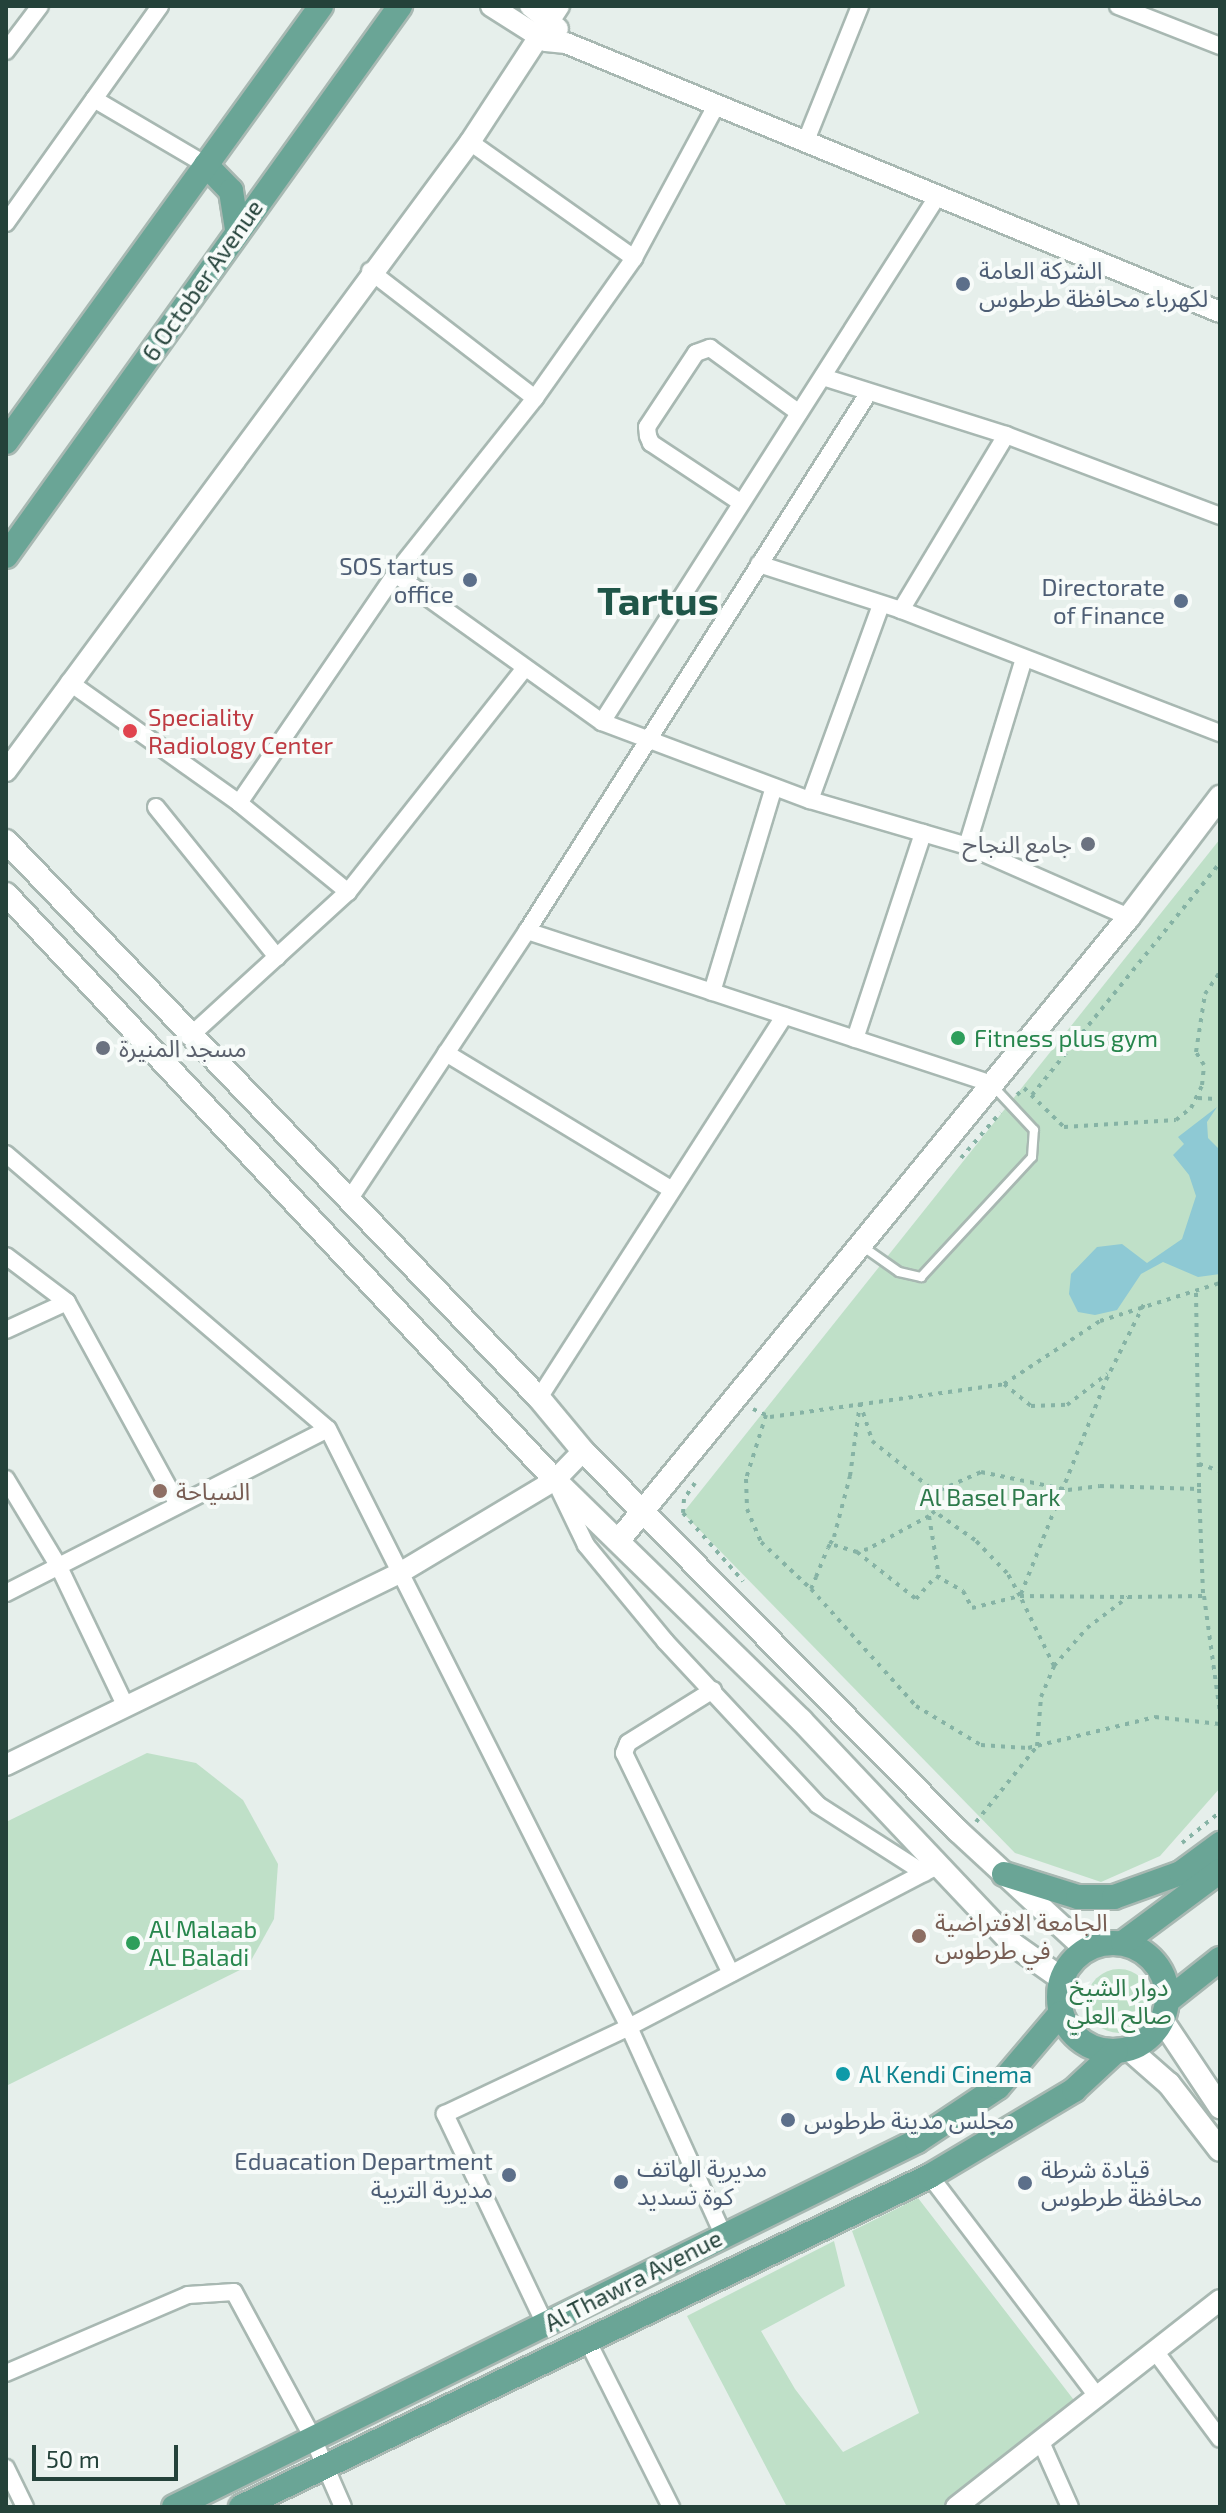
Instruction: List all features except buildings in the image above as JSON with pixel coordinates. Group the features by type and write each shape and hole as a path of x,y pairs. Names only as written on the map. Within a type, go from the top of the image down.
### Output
{"main road":[{"path":"6,442 321,6"},
{"name":"6 October Avenue","path":"6,556 400,6"},
{"path":"206,165 231,191 237,230"},
{"path":"619,1540 1129,917 1220,797"},
{"path":"6,841 189,1037 539,1398 583,1451 1004,1874 1086,1949"},
{"path":"6,894 555,1480 801,1720 930,1870 1014,1945 1062,1979"},
{"path":"1004,1874 1078,1897 1114,1897 1181,1873 1220,1844"},
{"path":"1220,1871 1123,1943 1086,1949 1062,1979 1061,2013 1082,2041 1122,2050 1169,2084 1220,2150"},
{"path":"1123,1943 1156,1964 1165,2010 1220,2107"},
{"path":"1122,2050 1154,2032 1165,2010 1220,1959"},
{"name":"Al Thawra Avenue","path":"174,2507 312,2436 546,2326 723,2234 917,2141 998,2087 1061,2013"},
{"name":"Al Thawra Avenue","path":"241,2507 930,2176 1074,2090 1122,2050"}],"street":[{"path":"6,51 40,6"},
{"path":"6,223 156,11 138,6"},
{"path":"491,6 549,21"},
{"path":"530,6 549,21 566,43 937,197 1096,257 1220,312"},
{"path":"805,143 860,6"},
{"path":"1118,6 1220,46"},
{"path":"6,771 370,271 470,142 549,21"},
{"path":"94,99 206,165"},
{"path":"239,803 395,574 535,398 634,258 716,106"},
{"path":"470,142 634,258"},
{"path":"602,722 937,197"},
{"path":"370,271 535,398"},
{"path":"740,502 651,443 648,436 647,427 696,353 710,348 799,413"},
{"path":"823,377 1006,435 1220,516"},
{"path":"349,1200 527,931 869,392"},
{"path":"901,610 1006,435"},
{"path":"759,564 901,610 1220,733"},
{"path":"395,574 602,722 810,800 967,846 1129,917"},
{"path":"810,800 881,605"},
{"path":"967,846 1024,658"},
{"path":"189,1037 348,892 524,669"},
{"path":"69,682 239,803 348,892"},
{"path":"712,992 774,787"},
{"path":"156,807 277,957"},
{"path":"855,1039 923,833"},
{"path":"527,931 991,1084"},
{"path":"539,1398 784,1016"},
{"path":"446,1053 672,1190"},
{"path":"6,1154 328,1429 398,1574 629,2027 723,2234"},
{"path":"6,1256 67,1302 178,1505"},
{"path":"6,1330 67,1302"},
{"path":"6,1593 328,1429"},
{"path":"6,1765 398,1574 555,1480 583,1451"},
{"path":"6,1479 59,1567 126,1707"},
{"path":"555,1480 586,1545 818,1805 930,1870"},
{"path":"713,1690 628,1743 624,1753 731,1973"},
{"path":"546,2326 445,2114 629,2027 930,1870"},
{"path":"930,2176 1098,2397"},
{"path":"6,2373 188,2295 234,2292 312,2436 343,2507"},
{"path":"956,2507 1220,2300"},
{"path":"588,2342 671,2507"},
{"path":"1155,2351 1220,2439"},
{"path":"1041,2442 1070,2507"},
{"path":"6,2468 25,2507"}],"lane":[{"path":"861,1245 910,1278 930,1271 1032,1157 1034,1130 1012,1101 991,1084"}],"path":[{"path":"1032,1095 1220,863"},
{"path":"953,1167 1024,1088 1064,1127 1176,1120 1198,1098 1204,1065 1196,1052 1205,994 1220,972"},
{"path":"1198,1098 1220,1099"},
{"path":"758,1395 748,1407 766,1415 1004,1384 1048,1359 1076,1334 1144,1304 1196,1293 1220,1283"},
{"path":"1196,1293 1203,1595 1220,1713"},
{"path":"1020,1596 1060,1489 1144,1304"},
{"path":"1004,1384 1031,1406 1067,1405 1112,1369"},
{"path":"860,1403 872,1441 931,1494 935,1511 975,1540 1007,1573 1054,1666"},
{"path":"811,1589 830,1544 850,1476 860,1403"},
{"path":"766,1415 746,1479 747,1509 761,1542 811,1589 931,1718 981,1745 1037,1746 1155,1717 1220,1724"},
{"path":"1199,1464 1220,1471"},
{"path":"931,1494 981,1472 1060,1489 1199,1489"},
{"path":"698,1478 684,1499 683,1513 746,1585"},
{"path":"857,1552 935,1511"},
{"path":"929,1516 939,1577"},
{"path":"830,1544 857,1552 916,1599 929,1579 939,1577 963,1591 972,1608 1020,1596 1203,1595"},
{"path":"977,1822 1037,1746 1041,1697 1054,1666 1087,1628 1128,1597"},
{"path":"966,1811 985,1830"},
{"path":"1173,1850 1220,1812"}],"green space":[{"name":"Al Basel Park","path":"1220,839 1220,1788 1160,1856 1101,1882 1015,1853 683,1513"},
{"name":"Al Malaab AL Baladi","path":"147,1753 196,1763 243,1800 278,1864 274,1919 248,1966 6,2086 6,1822"},
{"name":"دوار الشيخ صالح العلي","path":"1119,1969 1131,1971 1142,1978 1149,1989 1149,2013 1142,2024 1131,2031 1119,2033 1107,2031 1096,2024 1089,2013 1087,2001 1089,1989 1096,1978 1107,1971"},
{"path":"918,2198 1087,2417 971,2507 787,2507 687,2316 834,2241 845,2286 761,2331 795,2389 843,2452 919,2413 852,2231"}],"water":[{"path":"1217,1107 1207,1122 1208,1138 1220,1150 1220,1274 1198,1277 1163,1262 1141,1274 1117,1310 1095,1315 1078,1312 1069,1294 1071,1274 1097,1247 1122,1244 1147,1263 1182,1239 1196,1196 1189,1175 1173,1155 1184,1144 1178,1137"}],"place":[{"name":"الشركة العامة لكهرباء محافظة طرطوس","path":"963,284"},
{"name":"SOS tartus office","path":"470,580"},
{"name":"Directorate of Finance","path":"1181,601"},
{"name":"Speciality Radiology Center","path":"130,731"},
{"name":"جامع النجاح","path":"1088,844"},
{"name":"Fitness plus gym","path":"958,1038"},
{"name":"مسجد المنيرة","path":"103,1048"},
{"name":"السياحة","path":"160,1491"},
{"name":"الجامعة الافتراضية في طرطوس","path":"919,1936"},
{"name":"Al Malaab AL Baladi","path":"133,1943"},
{"name":"Al Kendi Cinema","path":"843,2074"},
{"name":"مجلس مدينة طرطوس","path":"788,2120"},
{"name":"Eduacation Department مديرية التربية","path":"509,2175"},
{"name":"مديرية الهاتف كوة تسديد","path":"621,2182"},
{"name":"قيادة شرطة محافظة طرطوس","path":"1025,2183"}],"district":[{"name":"Tartus","path":"658,599"}]}
